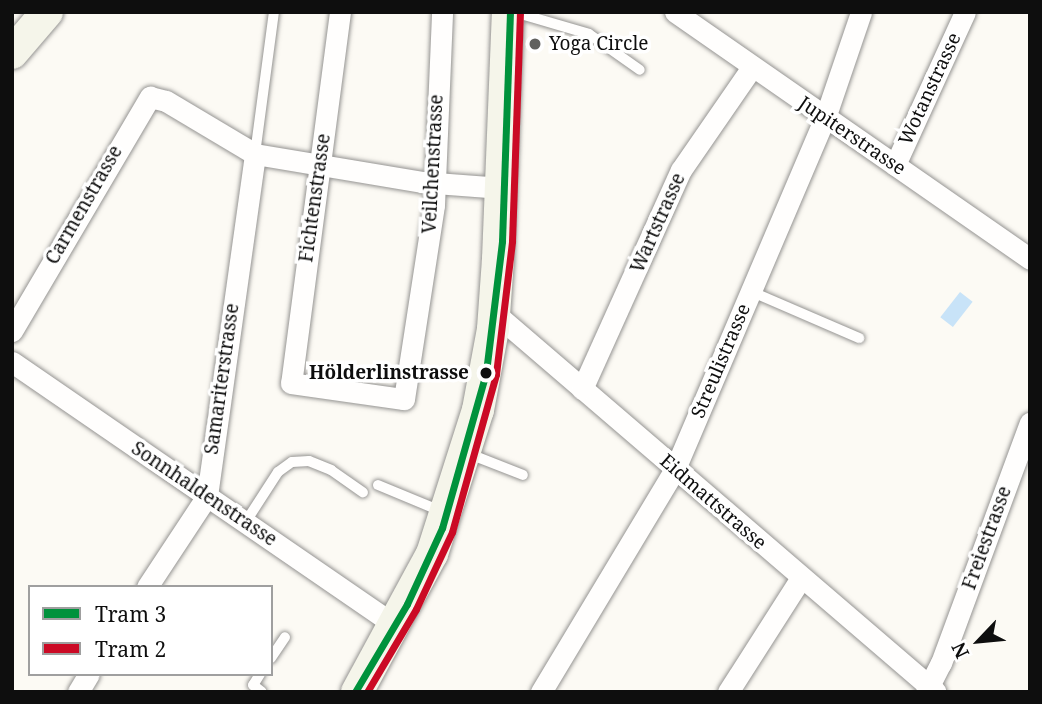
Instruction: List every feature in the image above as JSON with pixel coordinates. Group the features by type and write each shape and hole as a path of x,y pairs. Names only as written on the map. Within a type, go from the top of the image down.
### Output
{"main road":[{"path":"12,53 47,12"},
{"path":"357,692 395,625 421,567 436,543 467,453 489,356 502,188 508,12"},
{"path":"421,567 420,555 436,509 483,325 491,310"}],"street":[{"name":"Fichtenstrasse","path":"340,12 292,375 404,399"},
{"name":"Veilchenstrasse","path":"404,399 434,205 442,12"},
{"name":"Jupiterstrasse","path":"675,12 1030,259"},
{"name":"Streulistrasse","path":"541,692 675,469 825,118 861,12"},
{"name":"Wotanstrasse","path":"895,165 965,12"},
{"name":"Wartstrasse","path":"582,389 681,170 752,66"},
{"name":"Carmenstrasse","path":"12,331 138,110 150,97 166,101 255,154"},
{"path":"255,154 319,167 502,188"},
{"name":"Samariterstrasse","path":"148,585 207,496 255,154"},
{"name":"Eidmattstrasse","path":"491,310 931,690"},
{"name":"Sonnhaldenstrasse","path":"12,362 395,625"},
{"name":"Freiestrasse","path":"931,690 1030,423"},
{"path":"728,692 801,578"},
{"path":"78,692 88,676"}],"lane":[{"path":"255,154 274,12"},
{"path":"514,12 589,34 640,70"},
{"path":"750,291 859,338"},
{"path":"467,453 523,475"},
{"path":"245,523 278,472 292,462 309,461 331,470 363,492"},
{"path":"378,485 436,509"},
{"path":"273,655 285,638"},
{"path":"259,676 253,685 262,692"}],"water":[{"path":"960,292 973,302 953,327 940,317"}],"tram line":[{"name":"3","path":"355,692 407,604 442,528 486,372 502,241 510,12"},
{"name":"2","path":"367,692 416,609 452,532 496,374 512,241 520,12"}],"place":[{"name":"Yoga Circle","path":"535,44"},
{"name":"Hölderlinstrasse","path":"486,373"}]}
